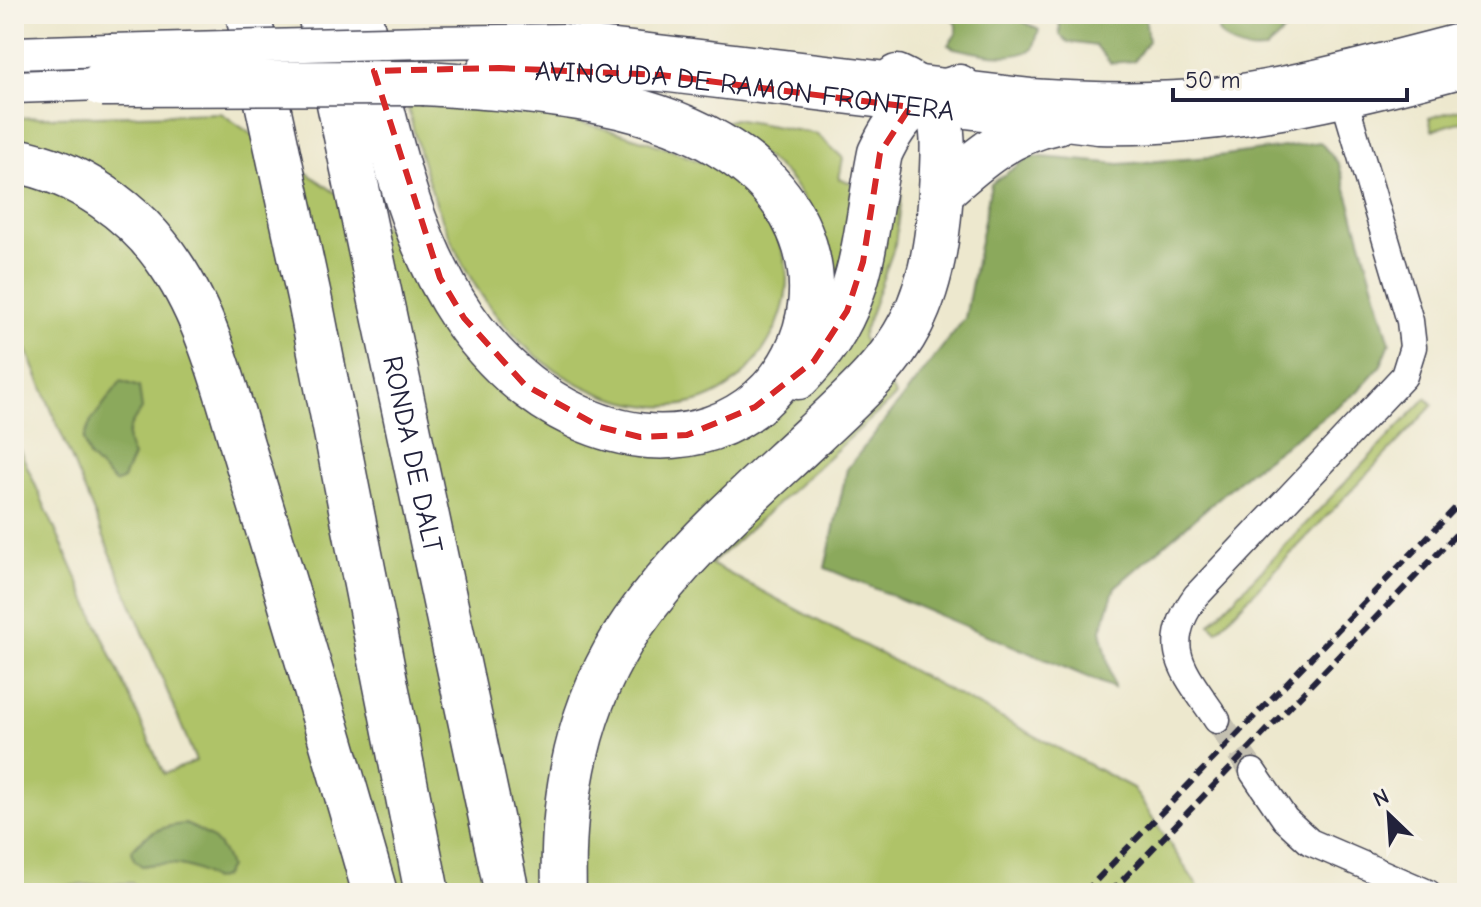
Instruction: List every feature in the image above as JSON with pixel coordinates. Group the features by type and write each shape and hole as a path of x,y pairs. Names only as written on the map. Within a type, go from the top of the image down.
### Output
{"highway":[{"path":"248,14 311,306 427,893"},
{"name":"RONDA DE DALT","path":"320,14 440,562 507,893"},
{"path":"359,14 417,223 440,278 464,318 494,356 525,385 562,409 600,427 640,437 687,435 733,420 795,379 832,337 847,311 863,262 880,153 896,121 926,95 944,128 942,191 929,274 912,321 898,346 869,381 718,522 633,624 603,673 581,727 571,771 565,818 564,893"},
{"path":"106,67 423,65 540,93 620,108 715,142 767,180 790,210 807,249 811,270 810,302 801,341 789,368 763,396 733,420"},
{"path":"942,191 993,146 1016,133 1057,122"},
{"path":"14,160 73,180 102,196 128,216 160,250 182,283 229,405 375,893"}],"street":[{"name":"AVINGUDA DE RAMON FRONTERA","path":"423,65 661,75 926,95 1103,99 1214,94 1307,77 1467,38"},
{"path":"14,53 106,67"},
{"path":"14,87 106,67"},
{"name":"AVINGUDA DE RAMON FRONTERA","path":"926,95 1057,122 1098,128 1153,129 1249,120 1345,102 1467,70"},
{"path":"1217,720 1180,665 1175,643 1179,619 1196,596 1404,376 1411,361 1410,321 1345,102"},
{"path":"1253,772 1285,819 1310,842 1428,893"}],"highlighted area":[{"path":"499,68 661,75 910,107 880,153 863,262 847,311 814,361 755,407 687,435 640,437 600,427 525,385 464,318 440,278 374,71"}],"green space":[{"path":"947,14 1010,14 1039,30 1033,49 1024,53 1004,56 984,54 948,45 956,34 956,23"},
{"path":"1059,14 1145,14 1148,41 1134,61 1110,63 1096,46 1068,42 1060,35"},
{"path":"1220,14 1301,14 1266,50 1245,50 1234,46 1218,32"},
{"path":"407,104 557,118 627,135 701,162 705,155 757,197 784,256 786,295 781,314 763,350 736,380 720,392 703,400 676,406 649,406 622,401 596,392 555,370 521,342 492,310 468,273 431,191"},
{"path":"1467,107 1467,120 1432,130 1429,118"},
{"path":"221,113 409,244 555,418 761,421 802,396 888,193 901,194 895,245 862,337 896,396 711,564 1133,788 1202,893 149,893 132,883 39,887 35,893 14,893 14,437 164,774 196,761 14,319 14,118"},
{"path":"734,119 817,134 843,158 839,179 853,183 843,263 831,299 818,234 806,203 780,169 716,125"},
{"path":"1320,142 1339,164 1390,343 1381,365 1357,392 1250,471 1115,587 1101,630 1114,688 825,568 847,469 965,318 991,184 1031,156 1120,164 1211,157"},
{"path":"121,381 139,387 142,409 128,432 133,456 123,479 115,483 89,457 83,440 91,421"},
{"path":"1426,398 1433,405 1217,631 1210,624"},
{"path":"185,824 207,835 218,845 229,867 223,877 213,880 188,867 170,864 142,866 134,860 132,850 149,834"}],"tunnel":[{"path":"1217,720 1253,772"}],"railway":[{"path":"1084,893 1467,496"},
{"path":"1110,893 1467,523"}]}
